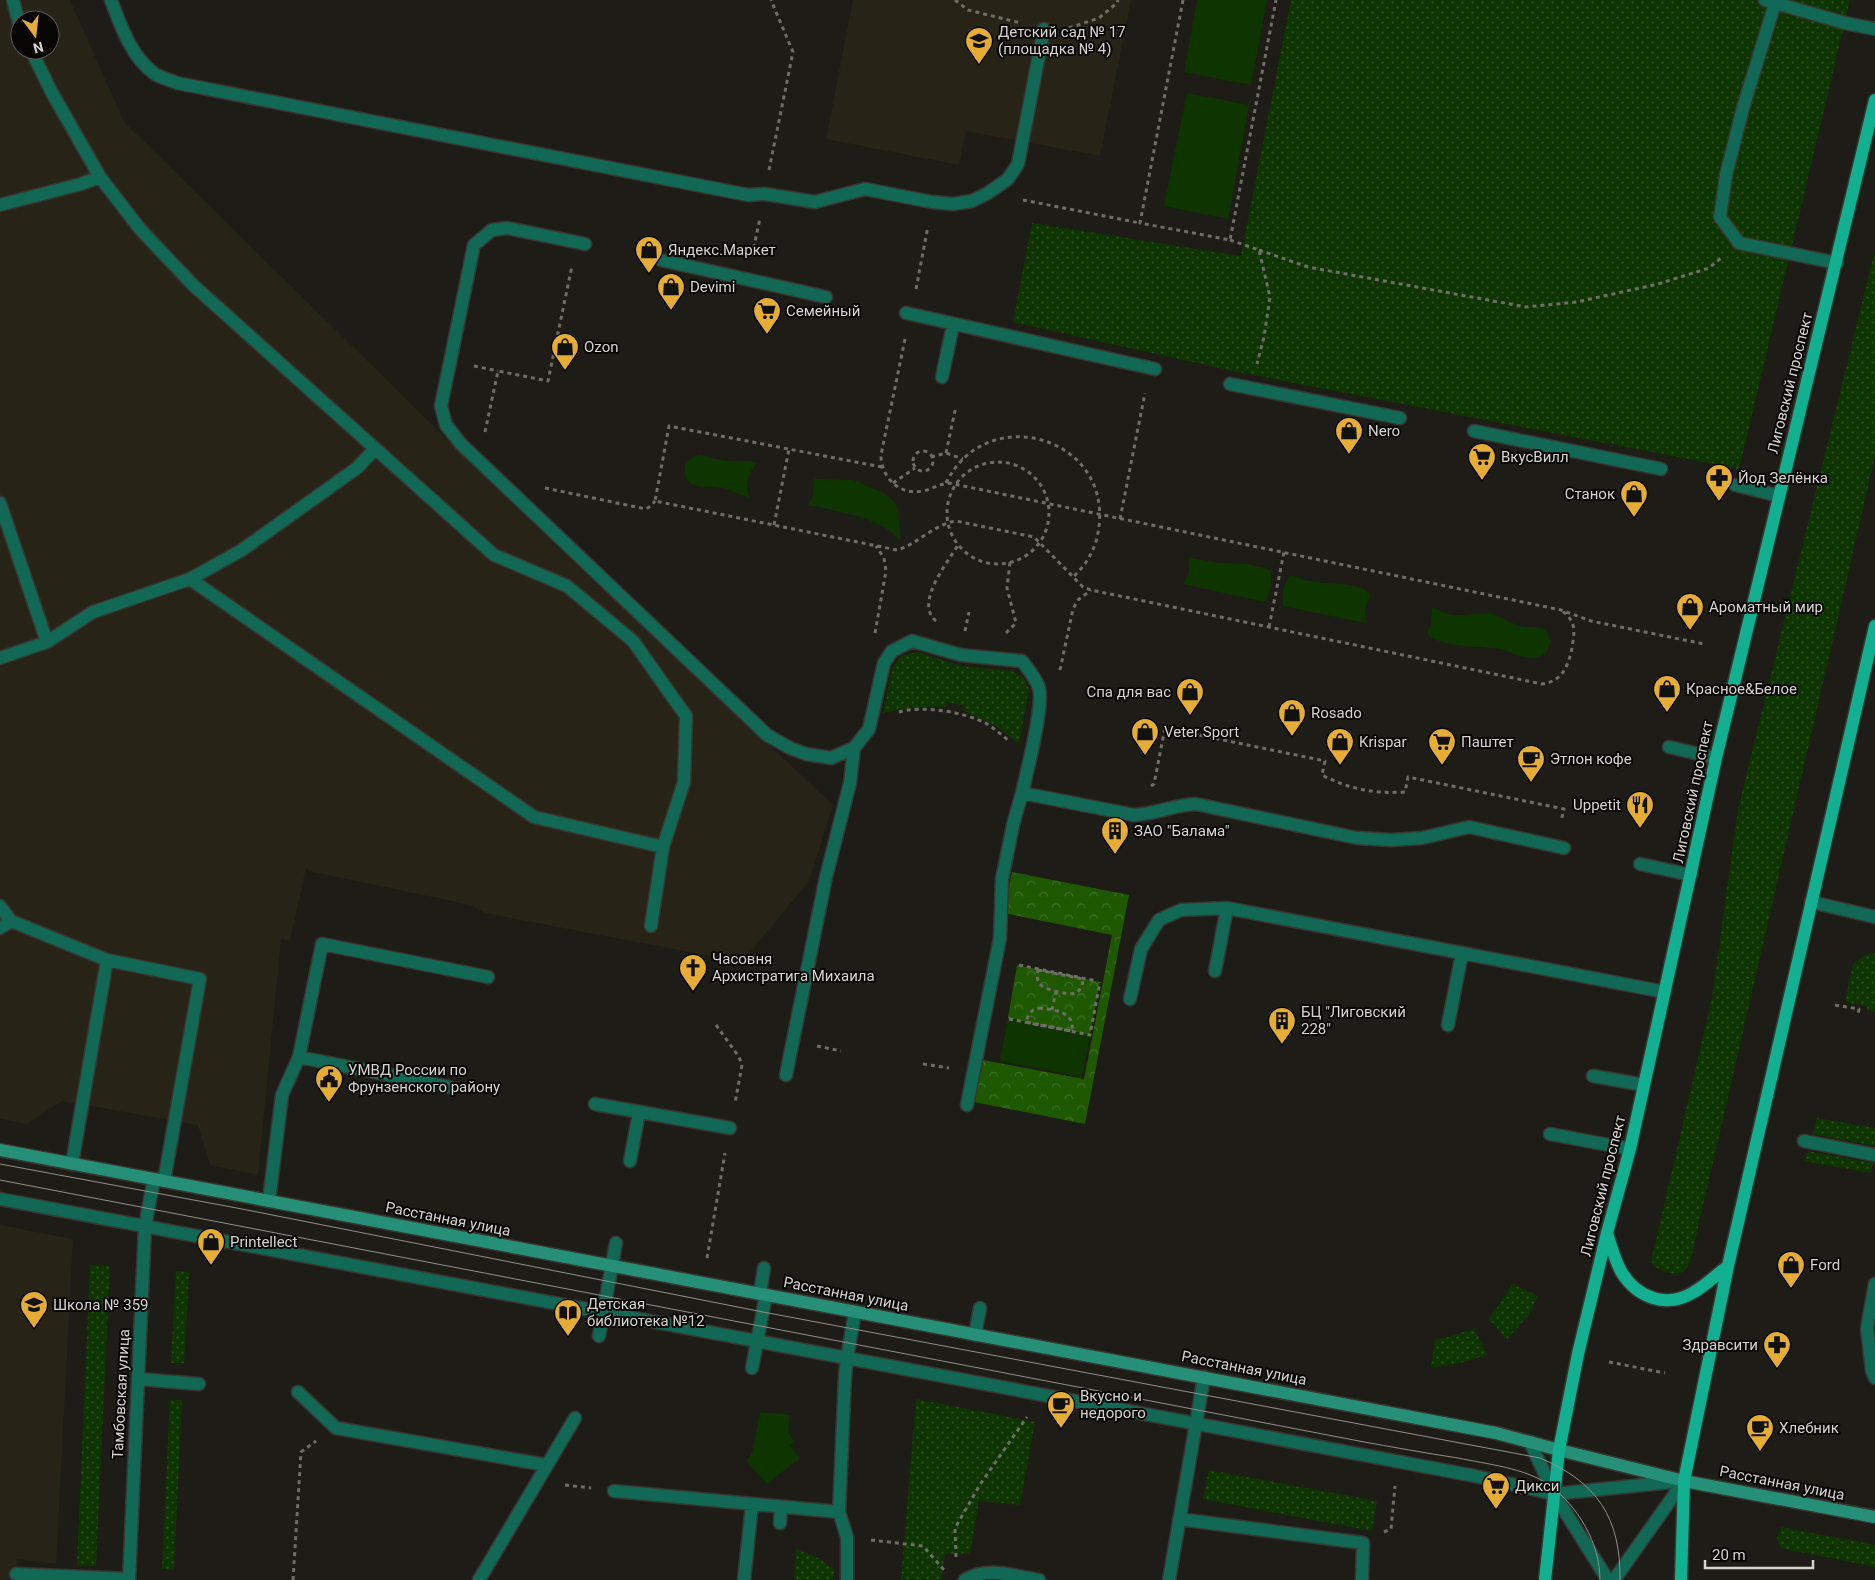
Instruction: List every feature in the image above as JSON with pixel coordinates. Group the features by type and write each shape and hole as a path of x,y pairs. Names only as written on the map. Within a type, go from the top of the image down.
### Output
{"main road":[{"name":"Лиговский проспект","path":"1545,1580 1559,1450 1578,1354 1607,1233 1630,1149 1716,758 1875,100"},
{"path":"1682,1580 1684,1481 1728,1266 1875,626"},
{"path":"1607,1233 1621,1272 1636,1290 1654,1300 1673,1301 1693,1293 1728,1266"}],"street":[{"path":"111,0 125,37 138,58 156,74 177,83 748,195 765,194 815,202 864,189 932,202 963,203 988,193 1008,179 1018,164 1044,29"},
{"path":"1837,263 1740,243 1720,217 1726,175 1772,1 1845,23 1875,29"},
{"path":"36,60 51,91 100,177 140,229 193,285 494,555 567,586 632,641 686,716 684,782 663,847 651,926"},
{"path":"0,205 81,184 100,177"},
{"path":"581,244 508,228 492,230 474,244 441,406 446,425 461,444 767,735 790,748 806,754 832,758 854,748 869,729 884,663 892,651 912,641 961,655 1022,661 1039,688 1040,705 1002,878 1000,938 967,1105"},
{"path":"661,260 826,297"},
{"path":"908,314 1155,369"},
{"path":"942,377 953,325"},
{"path":"1230,384 1400,418"},
{"path":"1474,431 1661,469"},
{"path":"0,658 47,642 92,612 190,579 242,550 357,468 375,449"},
{"path":"1735,485 1779,496"},
{"path":"0,503 47,642"},
{"path":"190,579 534,817 663,847"},
{"path":"1669,747 1716,758"},
{"path":"786,1075 826,877 850,783 854,748"},
{"path":"1022,793 1134,815 1148,815 1182,804 1196,804 1357,838 1391,840 1422,838 1469,827 1560,847"},
{"path":"1640,864 1691,875"},
{"path":"1811,902 1875,917"},
{"path":"0,906 11,921 107,960 72,1164"},
{"path":"1130,999 1141,949 1159,920 1181,910 1227,908 1665,992"},
{"path":"1215,971 1227,908"},
{"path":"0,928 11,921"},
{"path":"270,1201 282,1096 299,1057 322,944 488,977"},
{"path":"1448,1025 1462,953"},
{"name":"Тамбовская улица","path":"107,960 200,979 176,1122 146,1226 129,1580"},
{"path":"299,1057 449,1087"},
{"path":"1593,1076 1644,1086"},
{"path":"595,1104 730,1128"},
{"path":"630,1162 639,1112"},
{"path":"1550,1134 1630,1149"},
{"path":"1804,1141 1875,1155"},
{"name":"Расстанная улица","path":"0,1150 1496,1433 1684,1481 1875,1517"},
{"name":"Расстанная улица","path":"0,1199 1482,1478 1554,1494 1684,1481"},
{"path":"599,1336 616,1243"},
{"path":"752,1368 763,1295 764,1268"},
{"path":"1875,1284 1867,1328 1872,1371 1875,1378"},
{"path":"975,1334 980,1308"},
{"path":"847,1580 847,1537 839,1512 847,1358 855,1312"},
{"path":"1169,1580 1204,1378"},
{"path":"138,1379 199,1384"},
{"path":"298,1392 336,1428 546,1465"},
{"path":"479,1580 575,1418"},
{"path":"1530,1442 1554,1494 1608,1580"},
{"path":"1614,1580 1684,1481"},
{"path":"614,1490 781,1508 839,1512"},
{"path":"744,1580 752,1505"},
{"path":"780,1523 781,1508"},
{"path":"1179,1519 1364,1543 1362,1580"},
{"path":"965,1580 973,1575 989,1572 1039,1580"},
{"path":"16,1574 129,1580"}],"path":[{"path":"772,0 793,52 774,145"},
{"path":"955,0 968,10 1044,29 1063,30 1099,18 1118,0"},
{"path":"1140,223 1183,0"},
{"path":"1230,240 1276,0"},
{"path":"988,193 1230,240 1308,267 1526,307 1577,302 1709,268 1740,243"},
{"path":"765,194 752,260 770,265 765,284"},
{"path":"932,202 919,278 908,314 881,455 882,467 892,483 904,490 921,492 940,484 955,485 1561,610 1591,621 1704,644"},
{"path":"485,436 498,371 548,381 581,244"},
{"path":"1251,388 1264,337 1270,297 1259,250"},
{"path":"946,453 956,406"},
{"path":"1120,519 1140,419"},
{"path":"538,486 646,509 655,501 669,426 882,467"},
{"path":"946,484 951,473 963,459 993,440 1015,436 1048,442 1065,450 1085,469 1097,494 1100,515 1095,544 1087,562 1074,576"},
{"path":"774,525 788,449"},
{"path":"919,452 925,452 932,457 932,466 927,471 920,471 915,468 912,462 914,456 919,452"},
{"path":"932,457 946,453 963,459"},
{"path":"995,462 1011,464 1026,470 1038,481 1046,495 1047,504 1049,511 1047,527 1040,542 1030,553 1016,561 1000,564 984,563 970,556 958,545 950,531 946,516 948,500 955,485 965,474 979,465 995,462"},
{"path":"892,483 915,468"},
{"path":"655,501 892,549 902,548 948,523 956,521 1034,537 1084,587 1091,590 1542,684 1551,683 1559,678 1569,663 1574,633 1573,624 1561,610"},
{"path":"941,624 933,619 929,610 933,585 958,545"},
{"path":"874,640 886,571 884,558 876,546"},
{"path":"1269,627 1284,552"},
{"path":"1004,635 1016,623 1007,588 1010,562"},
{"path":"1058,678 1073,609 1078,600 1091,590"},
{"path":"964,637 969,612"},
{"path":"892,714 905,710 953,714 987,724 1015,746"},
{"path":"1146,792 1154,784 1165,728 1325,760 1322,775 1342,785 1382,793 1405,792 1408,777 1564,809 1560,847"},
{"path":"985,1014 1090,1035 1099,982 996,961"},
{"path":"1038,970 1038,981 1041,986 1056,991 1075,993 1082,985 1083,979"},
{"path":"1052,1010 1056,991"},
{"path":"1835,1005 1859,1009 1858,1014"},
{"path":"1026,1022 1034,1009 1052,1010 1068,1016 1071,1020 1072,1031"},
{"path":"706,1266 742,1065 739,1057 716,1025"},
{"path":"793,1041 841,1051"},
{"path":"923,1064 949,1068"},
{"path":"1610,1362 1665,1373"},
{"path":"956,1563 955,1528 981,1483 1032,1411"},
{"path":"293,1580 300,1452 336,1428"},
{"path":"1391,1529 1395,1479"},
{"path":"847,1537 923,1546 946,1573"}],"shaded area":[{"path":"0,0 70,0 124,122 554,544 833,805 809,881 742,962 485,913 471,905 313,872 306,868 290,941 281,939 258,1175 210,1165 198,1125 62,1101 27,1124 0,1119"},
{"name":"Детский сад № 17 (площадка № 4)","path":"853,0 1131,0 1100,156 966,131 959,165 826,139"},
{"name":"Школа № 359","path":"0,1225 73,1239 56,1564 17,1559 16,1580 0,1580"}],"green space":[{"path":"1197,0 1267,0 1251,85 1184,72"},
{"path":"1291,0 1850,0 1739,469 1233,371 1013,322 1032,223 1241,256"},
{"path":"1187,93 1249,105 1228,219 1164,206"},
{"path":"1875,250 1875,456 1691,1258 1684,1271 1671,1273 1656,1267 1652,1257 1712,998 1738,809"},
{"path":"698,455 726,461 757,463 748,479 749,498 722,488 698,486 688,481 685,476 686,464"},
{"path":"814,479 853,480 886,494 898,509 901,541 872,521 839,511 808,506 813,496"},
{"path":"1189,557 1217,563 1248,564 1269,569 1271,586 1265,602 1183,584 1189,573"},
{"path":"1290,575 1310,581 1351,585 1366,591 1371,595 1365,608 1366,623 1283,606 1283,589"},
{"path":"1432,607 1454,615 1490,614 1520,626 1544,629 1549,636 1549,647 1540,657 1530,658 1501,649 1462,646 1441,642 1427,634 1431,624"},
{"path":"917,652 961,666 1012,671 1024,678 1029,689 1019,744 1000,728 964,711 965,706 947,702 946,707 914,708 883,713 893,667 901,656"},
{"path":"1012,872 1129,895 1085,1124 974,1102 983,1060 1084,1079 1112,935 1004,913"},
{"path":"1875,953 1875,1012 1867,1010 1867,1006 1845,1002 1853,964 1865,955"},
{"path":"1017,965 1100,982 1090,1035 1008,1018"},
{"path":"1008,1018 1090,1035 1082,1077 1000,1061"},
{"path":"1817,1118 1875,1128 1875,1146 1813,1134"},
{"path":"1808,1151 1873,1163 1871,1173 1805,1161"},
{"path":"90,1265 110,1266 96,1566 77,1565"},
{"path":"176,1271 189,1272 184,1363 171,1363"},
{"path":"1512,1284 1538,1296 1528,1316 1507,1339 1489,1319"},
{"path":"1474,1329 1487,1354 1459,1363 1431,1367 1435,1339 1445,1338"},
{"path":"916,1399 1035,1422 1020,1505 979,1501 970,1554 945,1554 941,1580 901,1580"},
{"path":"170,1400 182,1400 174,1570 162,1569"},
{"path":"760,1412 790,1415 788,1432 794,1441 790,1445 800,1458 767,1484 747,1462 753,1449"},
{"path":"1209,1470 1377,1501 1372,1531 1203,1499"},
{"path":"1781,1527 1875,1545 1875,1567 1781,1548 1777,1539"},
{"path":"796,1549 820,1559 834,1569 833,1580 794,1580"}],"tram line":[{"path":"0,1164 242,1209 763,1312 1540,1458 1577,1478 1602,1505 1610,1520 1616,1538 1620,1580"},
{"path":"0,1180 1359,1441 1505,1467 1540,1479 1560,1494 1569,1504 1592,1539 1599,1566 1600,1580"}],"place":[{"name":"Детский сад № 17 (площадка № 4)","path":"979,65"},
{"name":"Яндекс.Маркет","path":"649,274"},
{"name":"Devimi","path":"671,311"},
{"name":"Семейный","path":"767,335"},
{"name":"Ozon","path":"565,371"},
{"name":"Nero","path":"1349,455"},
{"name":"ВкусВилл","path":"1482,481"},
{"name":"Йод Зелёнка","path":"1719,502"},
{"name":"Станок","path":"1634,518"},
{"name":"Ароматный мир","path":"1690,631"},
{"name":"Красное&Белое","path":"1667,713"},
{"name":"Спа для вас","path":"1190,716"},
{"name":"Rosado","path":"1292,737"},
{"name":"Veter Sport","path":"1145,756"},
{"name":"Krispar","path":"1340,766"},
{"name":"Паштет","path":"1442,766"},
{"name":"Этлон кофе","path":"1531,783"},
{"name":"Uppetit","path":"1640,829"},
{"name":"ЗАО \"Балама\"","path":"1115,855"},
{"name":"Часовня Архистратига Михаила","path":"693,992"},
{"name":"БЦ \"Лиговский 228\"","path":"1282,1045"},
{"name":"УМВД России по Фрунзенского району","path":"329,1103"},
{"name":"Printellect","path":"211,1266"},
{"name":"Ford","path":"1791,1289"},
{"name":"Школа № 359","path":"34,1329"},
{"name":"Детская библиотека №12","path":"568,1337"},
{"name":"Здравсити","path":"1777,1369"},
{"name":"Вкусно и недорого","path":"1061,1429"},
{"name":"Хлебник","path":"1760,1452"},
{"name":"Дикси","path":"1496,1510"}]}
